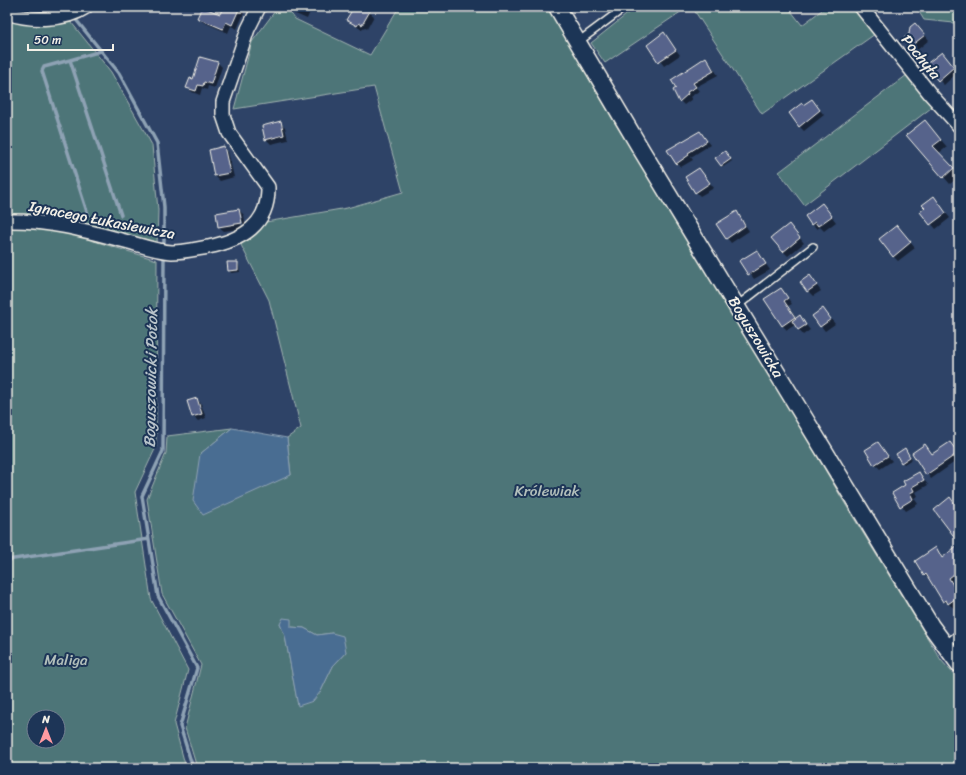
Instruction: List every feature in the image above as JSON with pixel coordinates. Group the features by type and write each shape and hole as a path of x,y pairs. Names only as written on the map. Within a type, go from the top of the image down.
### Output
{"street":[{"path":"7,13 30,17 71,15 86,7"},
{"name":"Ignacego Łukasiewicza","path":"7,221 51,224 123,240 153,249 172,252 222,244 234,240 253,227 260,220 266,208 268,187 229,133 224,124 222,108 226,92 248,29 259,7"},
{"name":"Boguszowicka","path":"557,7 931,626 959,664"},
{"name":"Pochyła","path":"860,7 931,95 959,126"}],"lane":[{"path":"578,42 625,7"},
{"path":"737,306 813,247"},
{"path":"945,645 959,634"}],"green space":[{"path":"8,7 60,7 64,13 26,13"},
{"name":"Królewiak","path":"278,7 286,7 295,19 370,55 399,7 548,7 616,125 726,301 844,502 941,660 959,680 959,768 197,768 185,728 201,665 162,594 147,499 166,453 167,436 232,428 200,454 291,475 287,438 301,428 269,300 241,245 260,223 347,208 403,192 374,87 234,109 252,42","holes":["280,624 304,628 317,635 332,633 346,652 333,666 321,691 298,705 285,636"]},
{"path":"636,7 688,7 605,63 591,43"},
{"path":"692,7 788,7 802,25 826,7 855,7 875,34 762,114"},
{"path":"916,7 953,7 959,10 954,23 924,20"},
{"path":"7,20 39,25 71,22 111,72 152,145 158,210 157,245 54,216 7,215"},
{"path":"907,75 935,105 804,205 779,172"},
{"name":"Maliga","path":"24,227 64,232 157,260 156,447 135,492 151,599 188,670 174,724 186,768 7,768 7,230"}],"water":[{"path":"232,428 287,438 291,475 203,515 193,501 200,454"},
{"path":"283,618 291,619 291,627 304,628 317,635 332,633 343,636 346,652 333,666 321,691 313,701 298,706 285,636 280,624"}],"building":[{"path":"202,7 220,14 223,7 240,7 232,25 226,22 223,29 197,18"},
{"path":"354,7 364,7 370,11 362,25 359,23 357,26 346,20"},
{"path":"915,23 925,35 911,46 904,38 909,34 910,27"},
{"path":"664,32 676,50 658,62 647,45"},
{"path":"942,52 954,67 938,81 925,65"},
{"path":"200,57 218,62 211,84 204,82 203,86 198,85 196,91 186,88 190,78 193,79"},
{"path":"706,57 714,71 693,83 696,87 687,92 688,94 679,102 673,90 676,88 671,80"},
{"path":"812,99 820,110 799,127 789,113 802,103 803,105"},
{"path":"925,120 941,140 933,146 954,168 943,178 906,135"},
{"path":"281,121 284,135 265,140 262,126"},
{"path":"700,131 707,141 688,153 689,155 676,164 667,150"},
{"path":"224,146 230,173 214,176 209,150"},
{"path":"725,151 731,159 721,166 715,158"},
{"path":"699,168 710,183 695,193 685,177"},
{"path":"934,196 946,213 930,225 920,212 925,208 922,205"},
{"path":"822,203 832,216 818,226 815,222 811,225 805,216"},
{"path":"239,209 242,223 218,227 216,213"},
{"path":"737,211 745,226 726,239 716,224"},
{"path":"789,224 800,238 783,252 771,238"},
{"path":"897,225 911,242 893,257 879,239"},
{"path":"757,250 766,264 748,275 739,261"},
{"path":"227,262 238,262 238,270 228,271"},
{"path":"810,275 817,285 807,292 800,282"},
{"path":"781,288 788,298 784,301 795,317 782,326 764,299"},
{"path":"823,308 831,319 820,327 812,316"},
{"path":"800,315 806,325 798,330 792,321"},
{"path":"197,398 202,414 192,417 187,401"},
{"path":"878,442 888,456 874,465 865,450"},
{"path":"950,442 958,453 926,475 912,453 925,444 932,454"},
{"path":"905,448 910,457 901,463 896,454"},
{"path":"919,472 924,480 912,487 914,491 910,493 913,499 900,507 892,493 905,485 903,481"},
{"path":"950,497 959,510 959,543 934,510"},
{"path":"959,544 959,562 954,566 958,571 949,578 959,596 948,604 946,600 943,602 926,574 924,576 915,561 936,547 942,558"}],"waterway":[{"name":"Boguszowicki Potok","path":"73,16 119,73 157,143 164,207 164,245"},
{"path":"101,51 70,60 121,215"},
{"path":"70,60 44,67 42,71 88,215"},
{"name":"Boguszowicki Potok","path":"164,257 163,451 142,496 158,596 197,668 180,726 193,768"},
{"path":"7,560 149,539"}]}
